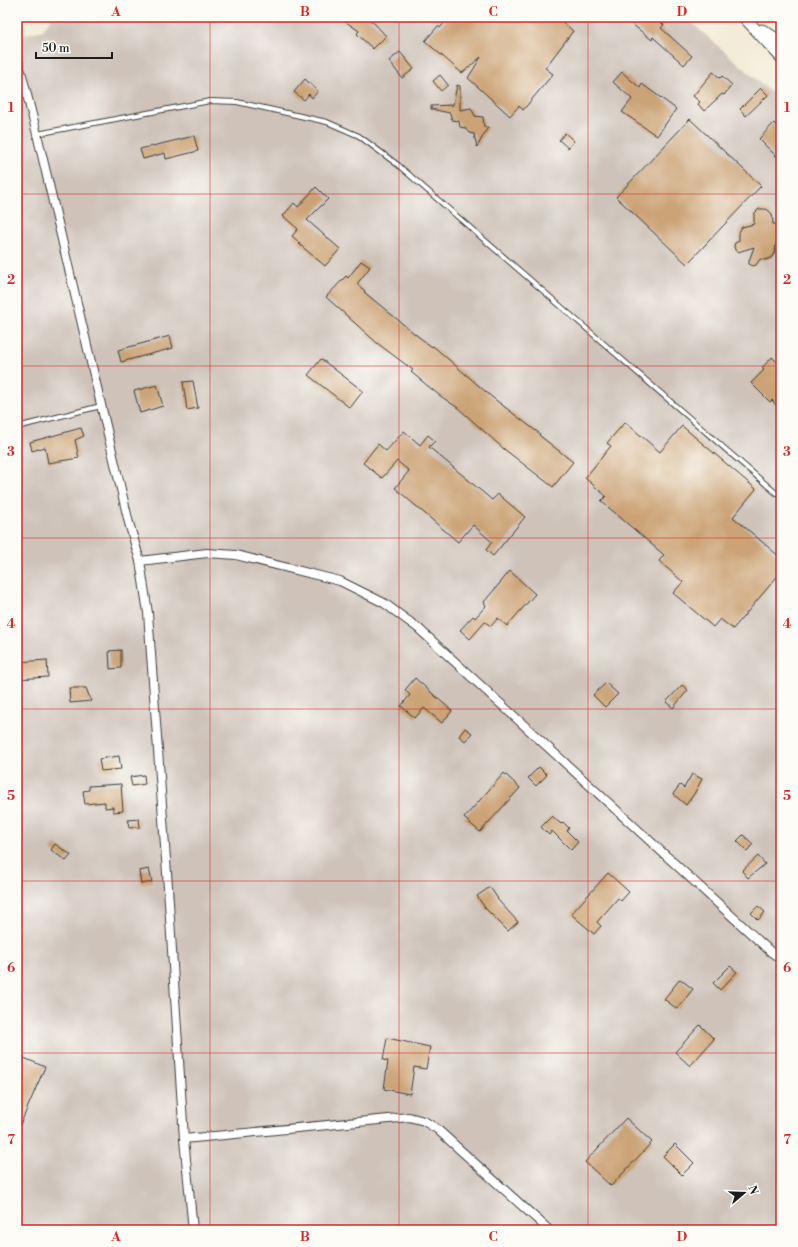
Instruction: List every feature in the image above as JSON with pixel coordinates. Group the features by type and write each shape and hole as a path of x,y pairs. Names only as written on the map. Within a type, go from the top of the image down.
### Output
{"main road":[{"path":"747,19 781,42"},
{"path":"747,19 781,57"}],"street":[{"path":"17,56 37,134 129,523 140,561 148,620 168,887 184,1139 192,1230"},
{"path":"140,561 208,553 236,555 340,581 384,604 418,628 771,952 781,958"},
{"path":"184,1139 409,1117 424,1121 437,1129 549,1230"}],"lane":[{"path":"37,134 210,101 237,102 327,122 359,136 398,165 776,493"},
{"path":"17,427 101,406"}],"shaded area":[{"path":"52,17 685,17 781,101 781,1230 17,1230 17,36 43,30"}],"building":[{"path":"339,17 365,17 374,23 386,36 373,49 357,34 359,31"},
{"path":"449,17 557,17 573,31 545,68 553,74 523,110 519,106 510,116 468,78 481,57 462,73 425,41 438,26 440,28"},
{"path":"623,17 654,17 664,25 661,28 692,56 684,65 653,37 652,40"},
{"path":"400,52 414,69 402,78 389,61"},
{"path":"622,72 640,88 642,84 676,109 657,136 622,112 632,99 613,82"},
{"path":"713,72 720,78 722,76 732,85 724,95 722,94 704,111 698,104 700,102 693,96"},
{"path":"440,75 448,85 441,91 433,81"},
{"path":"305,79 318,91 312,98 309,94 304,100 294,92"},
{"path":"457,85 460,86 460,110 471,108 475,116 483,117 484,127 488,127 477,147 474,134 469,133 465,128 460,127 459,121 452,120 450,113 431,109 431,106 453,105"},
{"path":"761,88 768,95 746,116 740,109"},
{"path":"690,119 761,186 687,264 616,197"},
{"path":"774,123 781,130 781,161 759,139"},
{"path":"565,133 574,141 568,148 559,140"},
{"path":"194,136 198,151 166,159 165,153 143,159 140,149"},
{"path":"316,187 328,199 307,220 340,249 325,266 299,244 300,243 292,236 298,229 283,216 294,203 298,207"},
{"path":"759,209 768,210 772,214 773,224 781,224 781,242 776,243 775,253 771,258 765,260 760,259 756,265 753,266 749,264 749,261 754,247 738,252 735,250 734,246 735,243 739,241 739,232 742,227 754,224 754,214"},
{"path":"361,261 370,267 357,284 365,291 364,292 415,334 432,347 433,346 493,398 540,434 539,435 573,462 553,487 504,449 458,408 439,395 411,372 413,370 377,343 326,297 346,276 348,278"},
{"path":"170,336 173,348 121,362 118,350"},
{"path":"772,357 781,366 781,411 772,400 770,402 751,383 764,370 762,368"},
{"path":"321,359 363,391 350,408 308,375"},
{"path":"193,381 198,408 187,410 183,382"},
{"path":"157,385 163,406 140,413 134,391"},
{"path":"625,422 660,452 682,426 756,489 733,517 781,558 781,572 733,629 720,619 713,627 673,593 683,582 659,561 664,555 601,501 606,496 585,478 611,446 607,443"},
{"path":"81,428 84,436 75,440 79,458 48,463 45,447 32,451 30,442"},
{"path":"404,431 420,445 428,435 435,441 429,447 492,500 498,494 525,517 493,556 486,550 492,542 473,525 458,542 395,488 409,471 397,461 382,478 363,463 378,444 386,451"},
{"path":"510,571 535,594 507,626 498,618 491,626 485,622 470,639 460,630 473,616 475,618 486,606 484,602"},
{"path":"121,650 121,668 110,669 109,651"},
{"path":"47,660 48,677 17,679 17,662"},
{"path":"415,678 452,711 442,723 424,708 415,718 401,706 410,695 405,690"},
{"path":"606,683 618,694 605,707 593,695"},
{"path":"682,685 688,690 673,708 666,702"},
{"path":"69,688 86,688 91,701 70,703"},
{"path":"465,728 472,733 465,741 459,736"},
{"path":"119,756 121,769 101,771 99,759"},
{"path":"539,767 547,775 536,786 528,778"},
{"path":"504,773 520,788 480,832 464,818"},
{"path":"692,774 702,779 686,805 673,794 680,785 684,788"},
{"path":"144,775 145,784 132,786 130,777"},
{"path":"121,784 123,811 113,812 113,807 105,808 105,802 85,804 83,791 89,790 89,786"},
{"path":"552,816 561,824 563,822 569,828 567,831 578,842 571,850 552,831 549,835 541,827"},
{"path":"139,819 140,827 129,828 128,820"},
{"path":"743,835 753,844 747,851 737,841"},
{"path":"55,844 71,855 66,861 51,850"},
{"path":"758,856 765,864 748,878 742,871"},
{"path":"149,869 152,882 141,884 139,871"},
{"path":"608,873 629,892 621,901 618,898 597,922 601,926 594,934 571,914"},
{"path":"490,887 497,899 518,922 508,931 485,908 477,896"},
{"path":"758,906 765,912 758,920 751,913"},
{"path":"730,966 737,972 720,990 713,983"},
{"path":"680,979 693,989 677,1009 664,999"},
{"path":"700,1025 714,1039 690,1066 675,1052"},
{"path":"387,1038 430,1047 426,1069 414,1067 410,1094 384,1089 388,1061 383,1060"},
{"path":"17,1055 45,1067 17,1132"},
{"path":"626,1118 652,1142 611,1186 585,1162"},
{"path":"675,1144 694,1163 682,1175 663,1156"}]}
